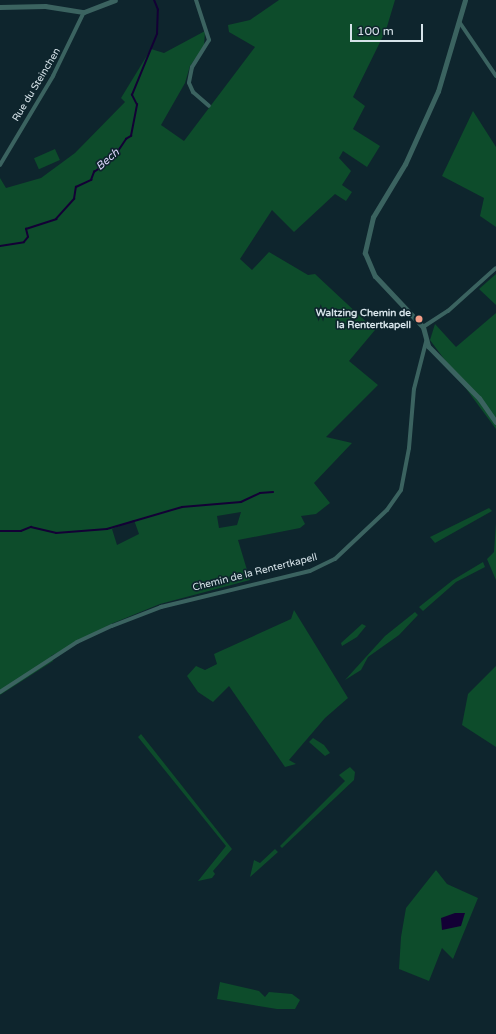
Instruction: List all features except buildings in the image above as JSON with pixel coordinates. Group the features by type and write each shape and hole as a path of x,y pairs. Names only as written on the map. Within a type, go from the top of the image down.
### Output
{"street":[{"path":"0,6 45,6 84,12 115,0"},
{"path":"196,0 209,40 192,67 189,83 193,92 209,106"},
{"path":"465,0 460,23 423,126 373,217 365,241 365,253 375,276 423,327 448,311 496,268"},
{"name":"Rue du Steinchen","path":"0,165 53,76 84,12"},
{"path":"460,23 496,76"},
{"name":"Chemin de la Rentertkapell","path":"0,692 77,642 112,626 161,607 310,571 335,559 387,510 401,490 409,448 414,389 426,342 423,327"},
{"path":"426,342 479,398 496,422"}],"green space":[{"path":"279,0 395,0 386,30 353,97 365,106 353,129 380,146 367,167 343,151 339,158 351,171 342,185 352,192 346,201 335,194 294,232 272,210 240,259 252,270 269,252 308,275 315,274 375,330 349,361 378,385 326,437 352,443 314,483 330,503 316,514 301,516 305,524 300,528 238,540 250,580 160,604 111,624 51,656 53,661 0,695 0,178 6,188 41,178 75,153 125,102 121,98 151,49 164,53 205,31 204,47 190,66 185,83 161,125 184,141 255,47 229,32 228,25 250,20","holes":["241,512 237,525 219,528 217,516","134,520 139,534 117,545 112,529"]},
{"path":"473,111 496,147 496,227 480,216 484,198 442,176"},
{"path":"55,149 60,160 39,169 34,158"},
{"path":"496,274 496,305 479,289"},
{"path":"496,313 496,429 430,340 435,324 456,347"},
{"path":"489,508 492,511 435,543 430,537"},
{"path":"496,523 496,580 487,559 494,552"},
{"path":"483,562 485,567 456,582 423,611 419,607 453,580"},
{"path":"294,610 348,698 325,718 289,760 296,764 285,767 229,686 213,702 198,692 187,676 196,666 205,670 217,664 214,654 291,619"},
{"path":"415,612 418,615 399,635 368,657 361,670 345,680 385,636"},
{"path":"362,624 366,626 357,637 342,646 341,643"},
{"path":"496,666 496,747 462,725 468,694"},
{"path":"141,734 232,849 213,871 215,874 212,878 198,881 226,846 138,737"},
{"path":"313,738 324,745 330,753 325,756 309,742"},
{"path":"350,767 355,772 354,780 282,848 280,846 345,781 339,775"},
{"path":"275,849 278,852 250,877 254,860 260,863"},
{"path":"436,870 447,884 478,898 453,959 442,948 429,981 399,969 401,937 406,908"},
{"path":"220,982 259,991 265,997 269,992 292,994 300,1000 295,1009 277,1009 217,999"}],"shaded area":[{"path":"455,913 465,913 461,926 442,930 441,918"}],"waterway":[{"name":"Bech","path":"0,246 24,242 28,237 26,229 56,219 74,199 76,187 91,180 94,172 112,160 126,139 131,136 137,105 132,95 157,34 158,10 154,0"},
{"path":"0,531 21,531 31,527 56,533 107,529 182,507 241,502 260,493 273,492"}],"place":[{"name":"Waltzing Chemin de la Rentertkapell","path":"419,319"}]}
